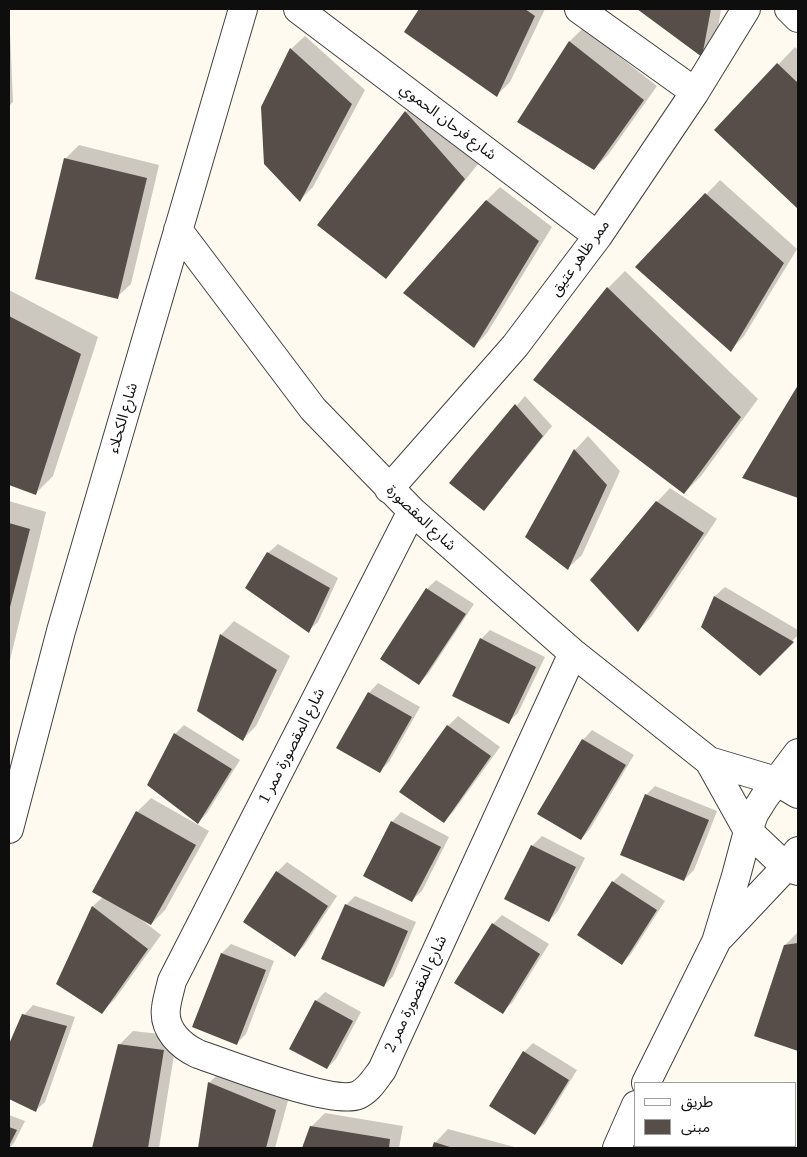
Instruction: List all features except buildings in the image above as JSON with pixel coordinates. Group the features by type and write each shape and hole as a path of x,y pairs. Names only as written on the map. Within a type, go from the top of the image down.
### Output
{"street":[{"name":"شارع الكحلاء","path":"9,829 61,631 243,9"},
{"name":"شارع فرحان الحموي","path":"298,9 598,236"},
{"path":"580,9 695,92"},
{"name":"ممر ظاهر عتيق","path":"389,489 515,346 598,236 695,92 746,9"},
{"path":"789,9 798,18"},
{"name":"شارع المقصورة","path":"178,230 313,409 412,511 573,654 709,761 787,787"},
{"name":"شارع المقصورة ممر 1","path":"172,981 412,511"},
{"name":"شارع المقصورة ممر 2","path":"172,981 165,1010 168,1024 174,1037 185,1048 314,1093 343,1097 357,1096 368,1089 382,1070 573,654"},
{"path":"646,1082 716,942 754,814 787,787 798,753"},
{"name":"شارع المقصورة","path":"709,761 748,831 794,863"},
{"path":"716,942 794,863"},
{"path":"617,1148 634,1110"}]}
